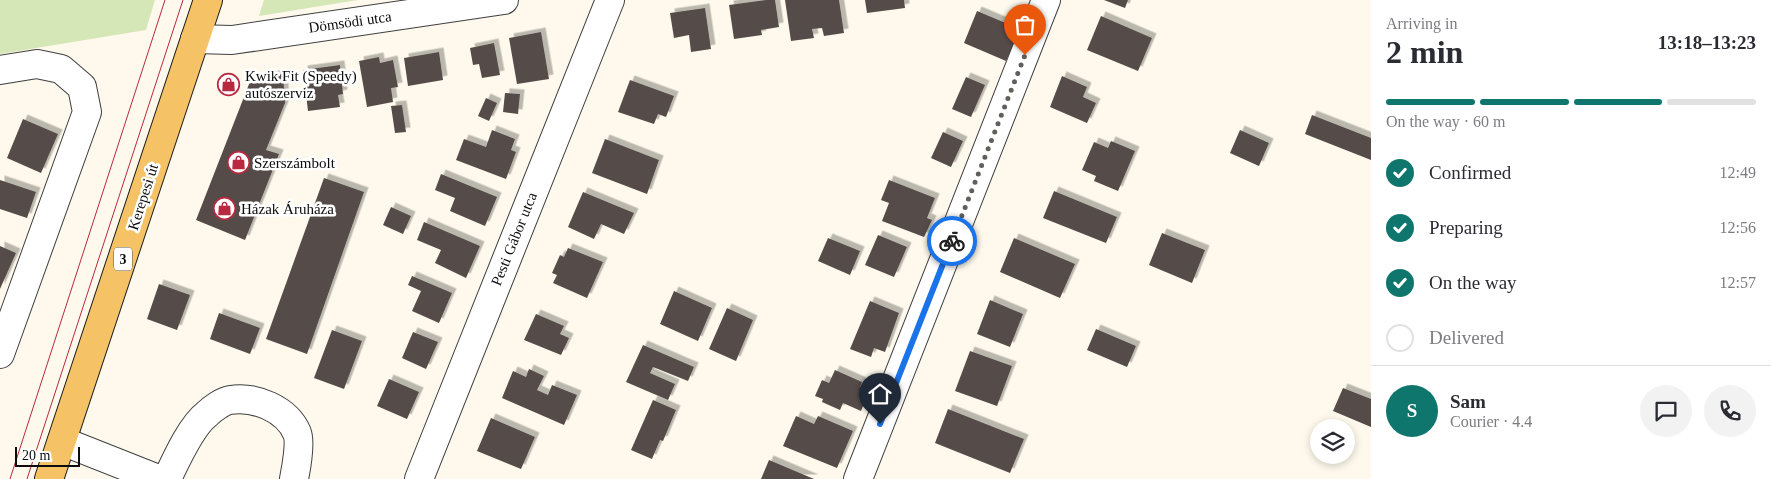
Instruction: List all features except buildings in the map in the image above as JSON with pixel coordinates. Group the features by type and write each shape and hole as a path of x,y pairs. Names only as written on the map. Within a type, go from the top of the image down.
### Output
{"main road":[{"name":"Kerepesi út","path":"49,479 208,0"}],"street":[{"name":"Dömsödi utca","path":"195,39 232,40 504,0"},
{"name":"Pesti Gábor utca","path":"419,479 610,0"},
{"path":"858,479 1046,0"},
{"path":"0,70 37,64 61,69 82,87 88,112 0,354"},
{"path":"167,479 183,445 205,414 228,400 255,401 282,413 298,434 294,479"},
{"path":"62,442 158,479"}],"green space":[{"path":"0,0 155,0 146,30 0,54"},
{"path":"264,0 358,0 259,16"}],"tram line":[{"path":"10,479 165,0"},
{"path":"27,479 183,0"}],"way so far":[{"path":"952,241 1025,55"}],"place":[{"name":"Kwik Fit (Speedy) autószerviz","path":"229,85"},
{"name":"Szerszámbolt","path":"238,163"},
{"name":"Házak Áruháza","path":"225,209"}],"route":[{"path":"880,424 952,241"}]}
